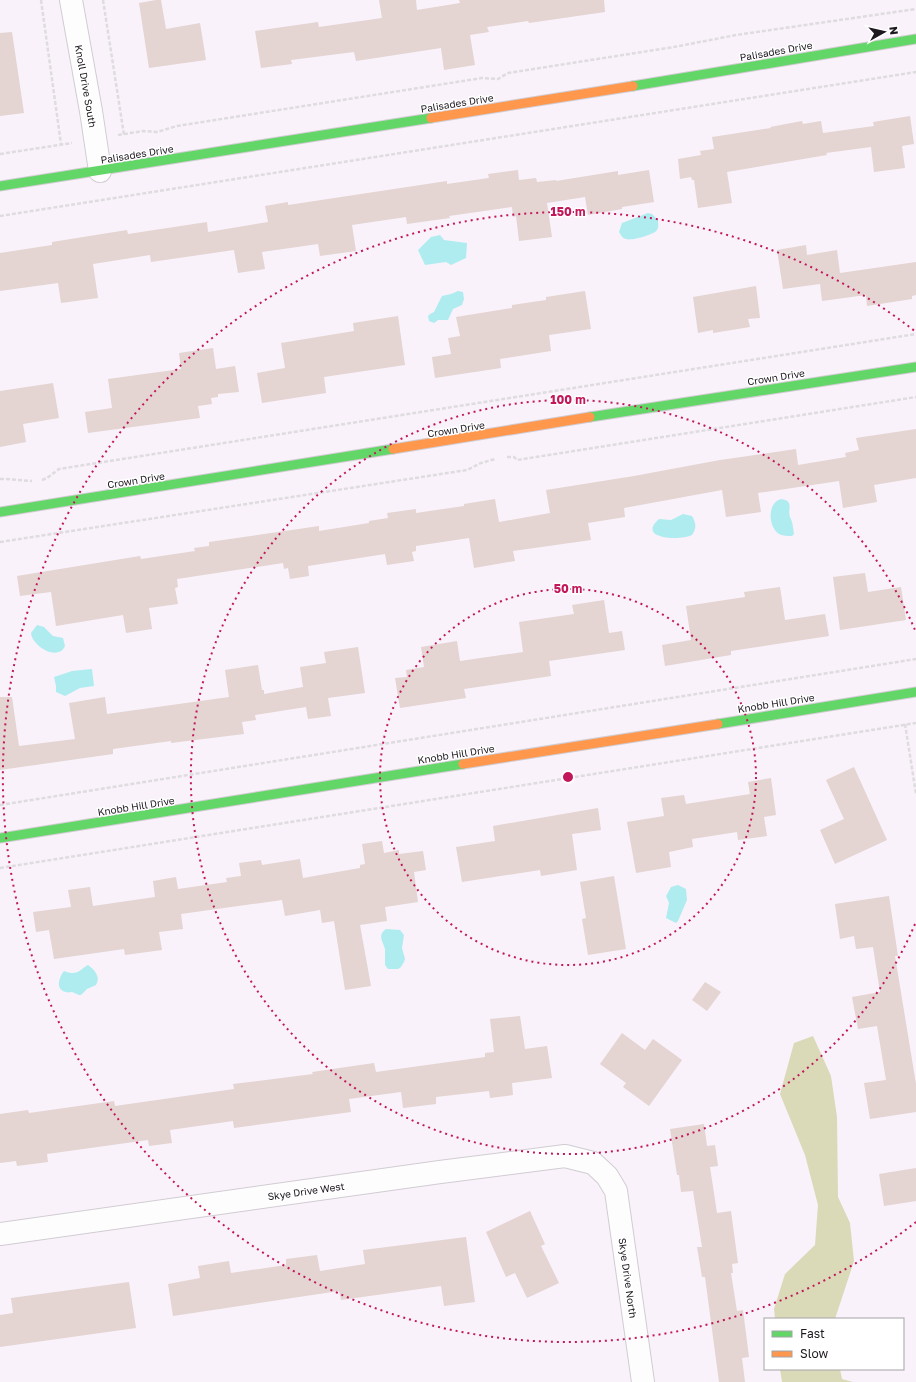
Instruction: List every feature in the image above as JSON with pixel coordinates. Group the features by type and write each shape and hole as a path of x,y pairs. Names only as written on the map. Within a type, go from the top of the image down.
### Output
{"street":[{"name":"Knoll Drive South","path":"71,0 100,171"},
{"name":"Palisades Drive","path":"0,186 632,86 916,39"},
{"name":"Crown Drive","path":"0,512 916,367"},
{"name":"Knobb Hill Drive","path":"0,838 916,692"},
{"name":"Skye Drive West","path":"0,1234 440,1172 565,1156 593,1163 607,1176"},
{"name":"Skye Drive North","path":"607,1176 616,1190 643,1382"}],"path":[{"path":"40,0 61,144"},
{"path":"103,0 124,135"},
{"path":"0,154 144,131 157,132 185,124 482,78 498,78 508,73 674,47 736,35 916,9"},
{"path":"0,216 916,72"},
{"path":"0,479 5,478 20,481 38,481 47,478 59,469 916,334"},
{"path":"506,457 514,456 517,460 916,397"},
{"path":"0,542 467,470 481,463 499,457"},
{"path":"0,805 916,659"},
{"path":"0,868 916,723"},
{"path":"905,724 916,794"}],"green space":[{"path":"813,1036 831,1076 837,1117 838,1197 850,1223 854,1261 835,1318 775,1318 774,1309 785,1274 815,1245 818,1205 805,1155 780,1094 794,1043"},
{"path":"780,1370 840,1370 842,1379 853,1382 782,1382"}],"water":[{"path":"648,213 652,214 658,220 658,228 655,232 647,236 626,239 619,232 622,223"},
{"path":"440,235 444,240 467,243 466,258 451,265 446,262 425,265 418,250 431,237"},
{"path":"458,291 463,292 464,299 462,305 453,309 448,320 438,320 434,323 429,321 428,316 434,312 442,296"},
{"path":"781,499 788,502 790,506 789,514 794,534 792,536 784,536 779,534 775,531 771,521 771,510 773,505 776,501"},
{"path":"683,514 692,516 695,528 692,535 679,538 670,538 662,537 653,531 653,526 659,519 671,520"},
{"path":"37,625 44,627 53,636 63,638 65,646 62,651 57,653 51,652 40,647 36,643 32,638 31,633"},
{"path":"92,669 94,686 80,688 65,696 56,692 54,677 72,671"},
{"path":"678,885 686,889 687,900 676,923 666,918 669,903 666,896 671,887"},
{"path":"386,929 400,930 404,935 402,948 405,959 401,967 398,969 388,969 385,965 385,949 381,936 383,931"},
{"path":"88,965 98,976 96,985 87,989 81,995 60,989 59,983 64,971 75,973"}],"building":[{"path":"161,0 166,29 200,23 206,60 149,68 139,3"},
{"path":"379,0 416,0 417,10 460,3 459,0 604,0 605,12 529,23 528,21 487,27 489,32 470,35 475,65 444,70 441,48 356,61 354,52 291,60 292,64 261,68 255,31 318,22 319,27 382,18"},
{"path":"12,32 24,113 0,116 0,33"},
{"path":"910,116 914,144 902,146 905,168 874,172 871,147 826,153 827,155 727,172 732,203 698,208 694,180 692,180 691,177 680,179 678,159 701,155 700,151 714,149 712,137 771,128 770,127 802,121 803,124 821,121 823,133 874,126 873,122"},
{"path":"518,170 519,180 536,178 537,182 556,181 618,171 618,175 649,170 654,202 622,207 622,209 588,215 585,197 547,203 552,237 519,241 516,216 513,217 512,207 407,224 406,217 352,225 356,251 320,256 318,244 262,252 265,269 238,273 234,250 151,262 150,255 93,264 98,298 61,303 58,283 0,291 0,253 52,245 52,242 127,230 128,234 207,222 208,232 268,222 265,206 288,202 288,205 447,181 447,184 489,178 488,174"},
{"path":"806,245 807,255 837,250 840,273 916,262 916,295 912,296 912,299 867,306 866,295 822,301 820,284 783,289 777,250"},
{"path":"756,286 760,318 748,319 750,327 713,333 713,330 698,333 693,297"},
{"path":"585,291 591,329 549,335 551,351 500,359 501,368 435,378 432,357 451,354 448,338 460,336 456,317 512,308 512,305 546,300 546,297"},
{"path":"398,316 405,365 324,377 326,393 262,403 257,373 285,368 281,343 354,331 353,323"},
{"path":"213,348 216,369 235,366 239,392 218,394 218,397 211,398 212,404 198,406 200,418 88,433 85,412 112,408 108,379 181,369 179,353"},
{"path":"53,383 59,418 23,424 26,442 0,447 0,391"},
{"path":"916,429 916,478 874,485 877,502 843,508 839,481 758,493 761,512 726,517 722,490 624,508 625,517 588,523 591,540 513,551 515,561 474,568 469,538 416,546 416,551 412,552 414,561 387,565 385,554 308,566 309,576 290,579 288,568 284,569 283,563 177,579 178,587 175,588 178,604 149,608 152,629 126,633 123,615 56,626 51,592 20,596 17,576 140,556 141,559 195,551 194,548 209,546 209,542 319,526 319,531 369,523 369,521 388,518 387,513 416,509 416,513 464,506 464,504 495,499 499,522 550,513 546,490 720,460 796,449 798,465 846,457 845,453 859,450 856,438"},
{"path":"865,573 868,592 901,587 906,620 840,630 833,577"},
{"path":"780,587 785,620 825,614 829,636 731,651 731,655 665,666 662,645 691,640 686,606 745,597 744,592"},
{"path":"604,600 609,633 622,631 625,650 549,661 551,676 464,689 466,698 400,708 395,678 407,677 406,670 424,667 421,647 457,641 460,661 523,652 519,622 574,614 572,605"},
{"path":"358,647 365,693 328,698 331,716 308,719 306,707 255,715 256,720 242,722 244,734 171,743 171,741 113,749 113,754 0,770 0,697 12,697 19,746 75,739 69,703 105,697 107,714 229,697 225,670 258,665 264,694 303,687 300,667 326,663 324,652"},
{"path":"854,767 887,840 835,864 820,830 844,819 826,780"},
{"path":"771,778 776,815 764,817 767,836 738,840 737,832 692,839 693,847 669,852 671,867 636,873 627,822 664,816 661,798 684,795 686,804 750,794 748,782"},
{"path":"598,808 601,830 572,834 577,870 541,876 540,870 462,882 456,847 495,841 493,826"},
{"path":"382,841 384,853 399,850 399,854 423,851 426,870 414,872 418,902 385,907 387,921 360,925 371,986 345,990 334,921 322,923 320,910 285,916 282,900 181,914 183,929 159,932 162,950 125,955 124,949 54,959 49,930 36,932 33,912 71,907 68,890 90,887 93,906 155,897 153,881 176,877 178,889 227,882 226,878 241,876 239,863 261,860 262,865 300,859 303,878 360,868 360,865 365,864 362,844"},
{"path":"614,876 626,949 588,955 582,919 586,918 580,882"},
{"path":"889,896 898,956 895,956 916,1084 916,1112 870,1119 864,1083 886,1080 877,1026 858,1029 852,997 880,992 873,947 856,949 854,936 840,939 835,904"},
{"path":"705,982 721,992 707,1011 692,1000"},
{"path":"520,1016 525,1049 547,1046 552,1078 512,1083 513,1095 490,1098 489,1091 436,1097 436,1104 403,1108 401,1092 349,1099 351,1112 234,1128 233,1121 170,1130 172,1143 149,1146 148,1140 47,1154 48,1162 17,1166 16,1161 0,1163 0,1114 28,1110 29,1113 114,1101 115,1106 234,1089 233,1084 313,1074 312,1072 374,1063 376,1072 485,1057 485,1053 494,1052 490,1019"},
{"path":"622,1033 645,1050 653,1039 682,1060 649,1106 623,1087 626,1083 600,1064"},
{"path":"704,1124 707,1146 715,1145 718,1166 710,1167 717,1213 731,1211 738,1263 732,1264 733,1273 731,1273 737,1311 743,1310 749,1357 742,1358 745,1382 719,1382 705,1277 702,1277 697,1247 702,1247 693,1191 681,1192 679,1175 677,1175 670,1129"},
{"path":"916,1168 916,1201 884,1206 879,1174"},
{"path":"530,1211 545,1244 541,1246 559,1283 527,1298 515,1273 506,1277 486,1232"},
{"path":"466,1237 475,1302 444,1306 441,1286 341,1300 339,1291 173,1316 168,1284 200,1278 198,1266 229,1261 231,1273 286,1265 286,1259 317,1255 320,1271 365,1264 363,1250"},
{"path":"129,1282 136,1328 0,1347 0,1315 13,1313 11,1298"}],"traffic: fast":[{"path":"633,86 916,39"},
{"path":"0,186 431,118"},
{"path":"590,417 916,367"},
{"path":"0,512 393,449"},
{"path":"718,724 916,692"},
{"path":"0,838 463,764"}],"traffic: slow":[{"path":"431,118 633,86"},
{"path":"393,449 590,417"},
{"path":"463,764 718,724"}]}
